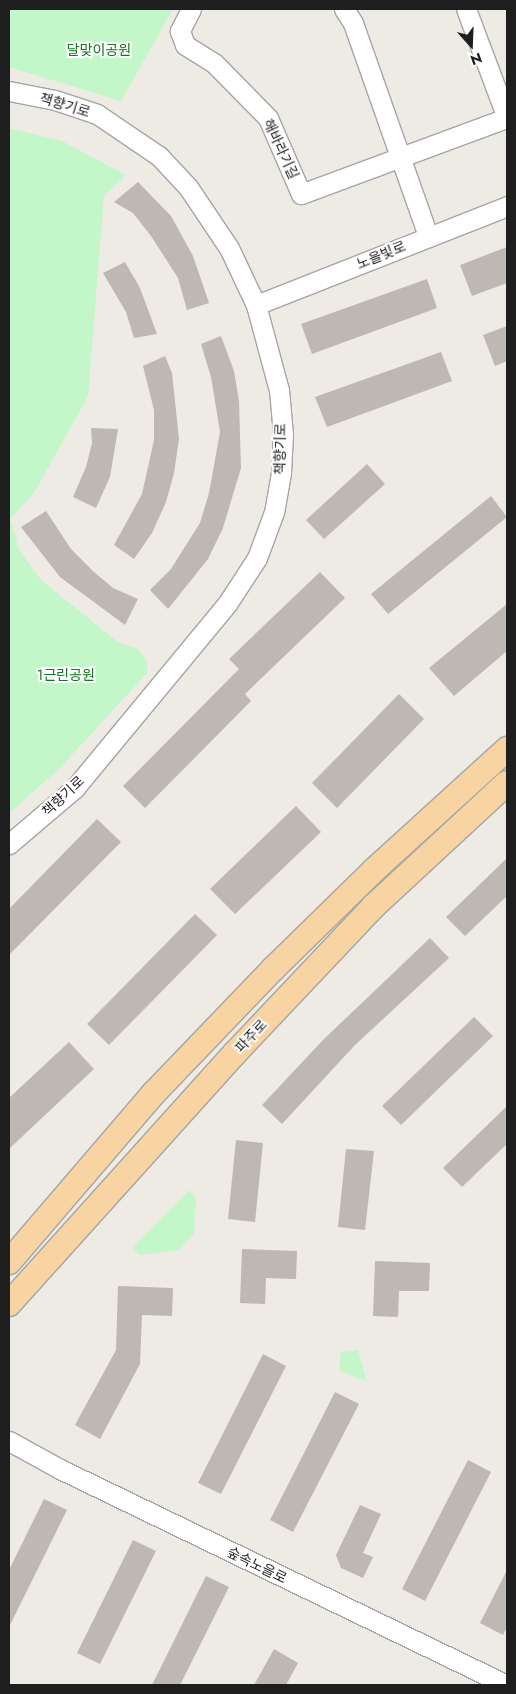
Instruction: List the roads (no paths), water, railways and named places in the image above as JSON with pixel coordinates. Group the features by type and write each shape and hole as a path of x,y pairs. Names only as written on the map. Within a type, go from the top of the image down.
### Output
{"main road":[{"path":"9,1262 154,1093 272,969 374,870 507,749"},
{"name":"파주로","path":"9,1304 235,1053 374,906 507,783"}],"street":[{"name":"해바라기길","path":"191,9 180,31 185,45 214,63 268,118 301,194 506,118 466,9"},
{"path":"344,9 353,23 428,236"},
{"name":"책향기로","path":"9,91 55,100 96,114 159,156 188,186 229,248 256,305 278,390 283,434 282,473 274,512 257,558 227,604 75,788 9,844"},
{"name":"노을빛로","path":"256,305 507,206"},
{"name":"숲속노을로","path":"9,1441 69,1473 506,1685"}],"park label":[{"name":"달맞이공원","path":"99,50"},
{"name":"1근린공원","path":"66,675"}]}
